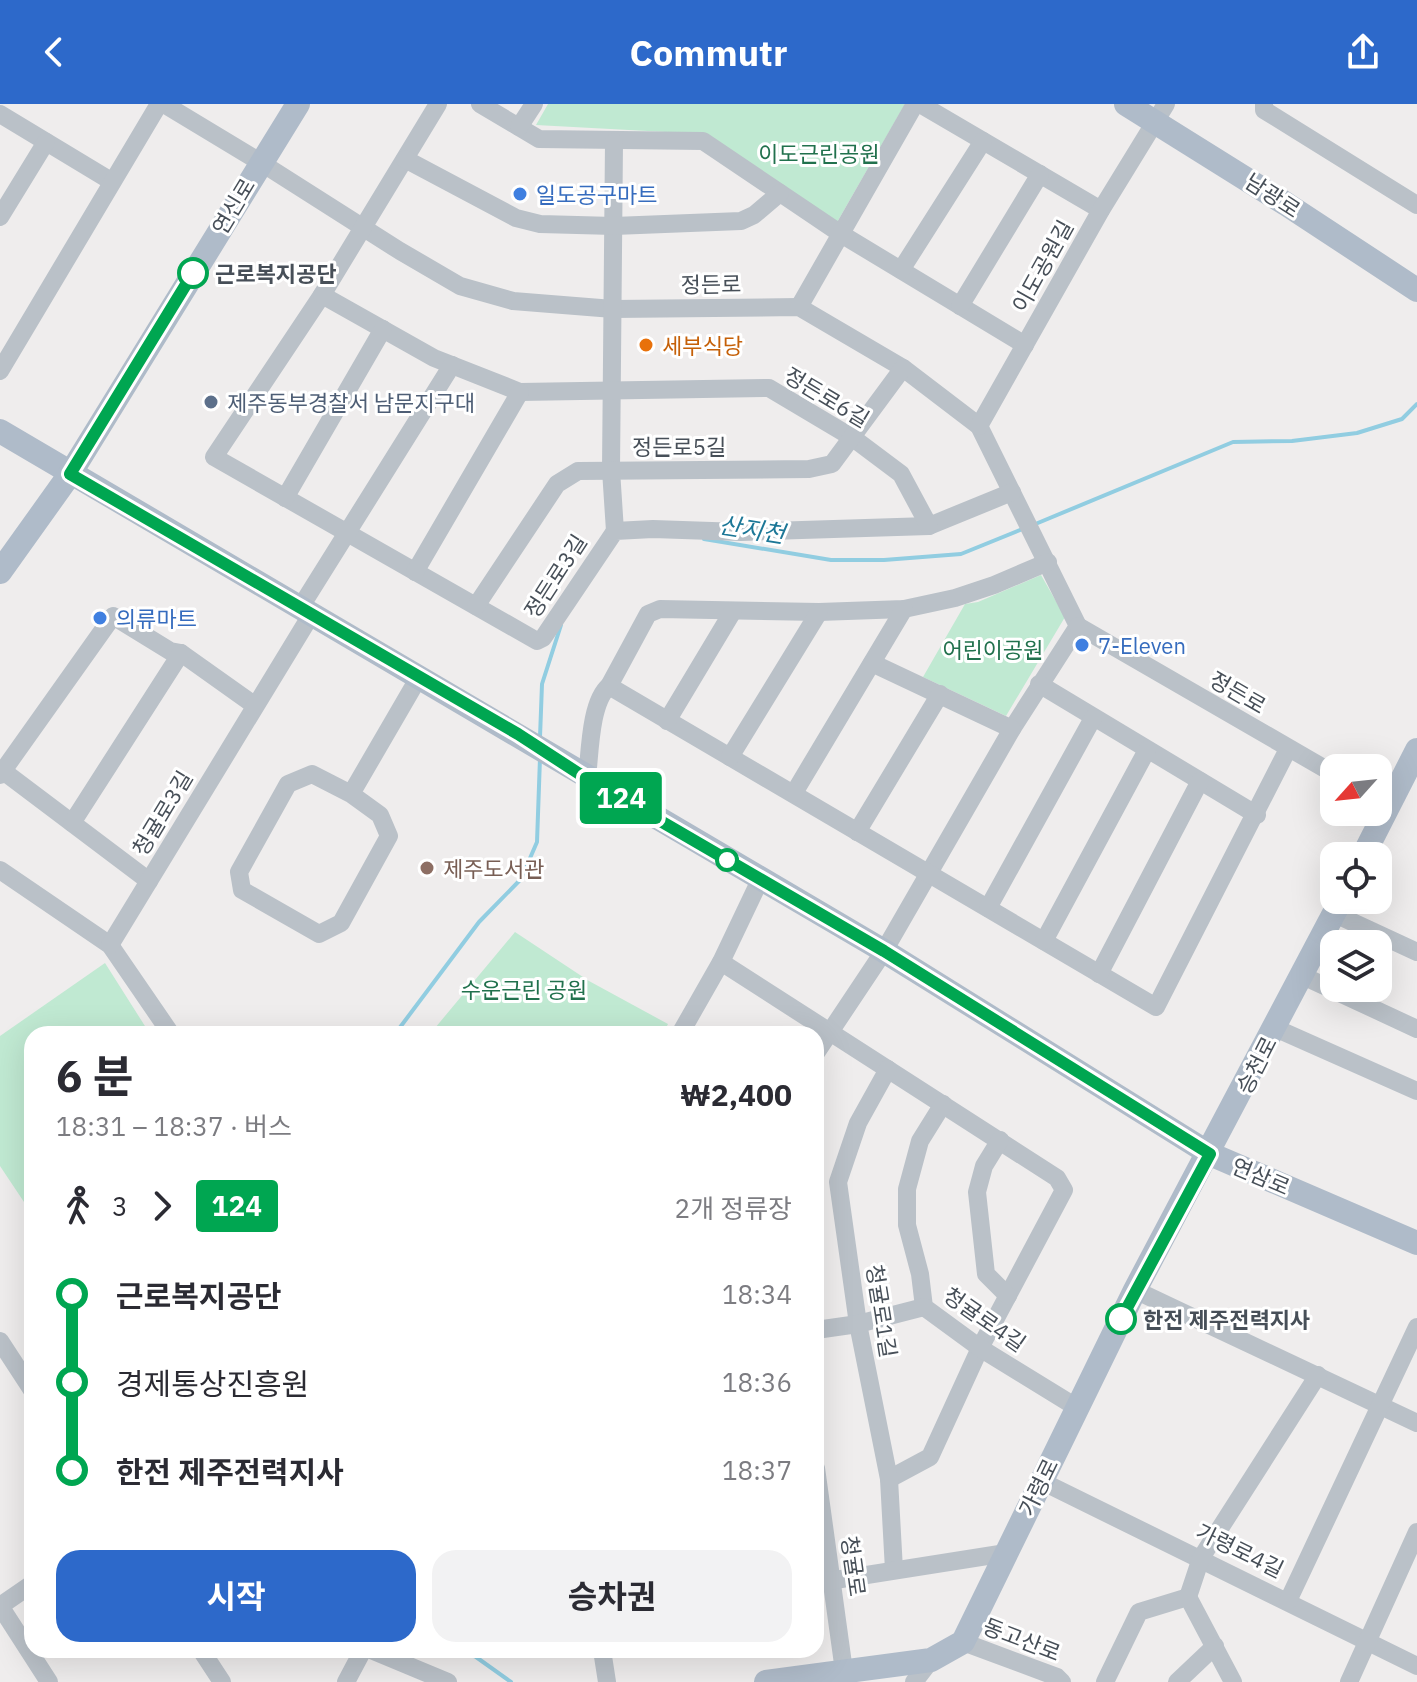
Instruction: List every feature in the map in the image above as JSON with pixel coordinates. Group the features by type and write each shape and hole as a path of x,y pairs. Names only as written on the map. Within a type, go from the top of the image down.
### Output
{"main road":[{"name":"연신로","path":"0,572 70,474 298,104"},
{"name":"남광로","path":"1126,104 1161,113 1417,290"},
{"path":"0,431 419,677"},
{"name":"연삼로","path":"419,677 884,951 1210,1154 1417,1243"},
{"path":"1392,788 1417,750"},
{"name":"승천로","path":"1210,1154 1334,914"},
{"name":"가령로","path":"963,1642 1135,1290 1210,1154"},
{"path":"766,1682 931,1660 963,1642"}],"street":[{"name":"정든로","path":"161,104 460,286 513,301 613,309 799,307"},
{"path":"0,371 8,339 161,104"},
{"path":"365,227 438,104"},
{"name":"이도공원길","path":"480,104 539,139 703,141 841,234 1025,345"},
{"path":"519,127 534,104"},
{"name":"이도공원길","path":"799,307 918,104 1101,210"},
{"path":"1264,104 1264,110 1417,205"},
{"name":"이도공원길","path":"979,426 1101,210 1161,113"},
{"path":"0,114 111,181"},
{"path":"901,270 983,141"},
{"path":"0,217 46,142"},
{"path":"614,142 611,470 615,531"},
{"path":"405,159 516,218 540,224 614,226 741,221 754,215 780,193"},
{"path":"960,306 1040,174"},
{"name":"정든로3길","path":"365,227 214,457 530,639 537,641 543,638 615,531 929,526 1009,487"},
{"name":"정든로6길","path":"322,295 452,365 520,392 769,388 853,438 901,474 929,526"},
{"path":"799,307 903,368 979,426 1078,626 1012,729 884,951 824,1039"},
{"path":"285,498 383,329"},
{"path":"306,612 348,534 452,365"},
{"name":"정든로5길","path":"476,606 557,484 578,471 809,469 832,464 903,368"},
{"path":"415,572 520,392"},
{"path":"582,775 601,693 609,686 648,614 660,609 819,612 904,609 955,598 1048,562"},
{"path":"794,793 904,609"},
{"path":"667,721 733,611"},
{"name":"청귤로3길","path":"110,945 306,612"},
{"path":"730,757 819,612"},
{"path":"149,881 1,773 113,616 170,651 181,653 254,705"},
{"name":"정든로","path":"1078,626 1320,766"},
{"path":"72,823 181,653"},
{"path":"872,663 1012,729"},
{"path":"351,794 419,677"},
{"path":"1039,684 1257,815"},
{"path":"609,686 1156,1007 1257,815 1288,749"},
{"path":"857,832 940,694"},
{"path":"988,908 1093,718"},
{"path":"1044,941 1147,750"},
{"path":"312,774 351,794 380,815 389,836 341,923 319,934 242,890 239,872 288,784 312,774"},
{"path":"1099,974 1200,781"},
{"path":"0,870 110,945 166,1026"},
{"path":"685,1026 721,962 760,880"},
{"path":"1350,914 1417,952"},
{"path":"721,962 821,1026"},
{"path":"1303,976 1417,1029"},
{"path":"824,1028 1057,1178 1064,1190 980,1348 930,1457 889,1479"},
{"path":"1275,1028 1417,1091"},
{"name":"청귤로1길","path":"888,1069 858,1123 838,1182 858,1324 889,1479 894,1570"},
{"name":"청귤로4길","path":"943,1104 920,1141 907,1189 907,1225 920,1274 924,1307 980,1348 1076,1407"},
{"path":"1000,1140 984,1166 977,1192 986,1274 1008,1296"},
{"path":"1135,1290 1417,1423"},
{"path":"824,1329 858,1324 924,1307"},
{"path":"1288,1601 1417,1327"},
{"path":"0,1341 24,1378"},
{"path":"1233,1682 1188,1597 1201,1558 1318,1375"},
{"name":"가령로4길","path":"1041,1481 1417,1666"},
{"path":"1349,1682 1417,1532"},
{"path":"824,1581 1006,1553"},
{"name":"청귤로","path":"824,1581 844,1671"},
{"path":"24,1590 0,1606 24,1643"},
{"path":"1105,1682 1139,1612 1188,1597"},
{"name":"동고산로","path":"963,1642 1057,1680"},
{"path":"1177,1682 1215,1646"},
{"path":"34,1658 49,1682"},
{"path":"204,1658 213,1679"},
{"path":"346,1682 359,1658"},
{"path":"390,1658 448,1682"},
{"path":"603,1658 607,1682"},
{"path":"914,1682 931,1660"}],"green space":[{"name":"이도근린공원","path":"548,104 905,104 836,224 703,134 536,125"},
{"name":"어린이공원","path":"1041,575 1065,617 1006,716 923,677 965,604 978,602"},
{"name":"수운근린 공원","path":"515,932 589,981 668,1024 667,1026 437,1026"},
{"path":"105,963 145,1026 24,1026 24,1202 0,1166 0,1036"}],"waterway":[{"name":"산지천","path":"1033,525 1233,442 1292,441 1357,433 1402,419 1417,404"},
{"name":"산지천","path":"704,539 831,560 884,560 961,554 1025,528"},
{"name":"산지천","path":"540,737 542,684 561,625"},
{"name":"산지천","path":"401,1026 479,922 521,879 537,842 540,758"},
{"name":"산지천","path":"477,1658 511,1682"}],"bus line":[{"name":"124","path":"193,273 70,474 884,951 1210,1154 1121,1319"}],"place":[{"name":"일도공구마트","path":"520,194"},
{"name":"근로복지공단","path":"193,273"},
{"name":"세부식당","path":"646,345"},
{"name":"제주동부경찰서 남문지구대","path":"211,402"},
{"name":"의류마트","path":"100,618"},
{"name":"7-Eleven","path":"1082,645"},
{"name":"제주도서관","path":"427,868"},
{"name":"한전 제주전력지사","path":"1121,1319"}]}
